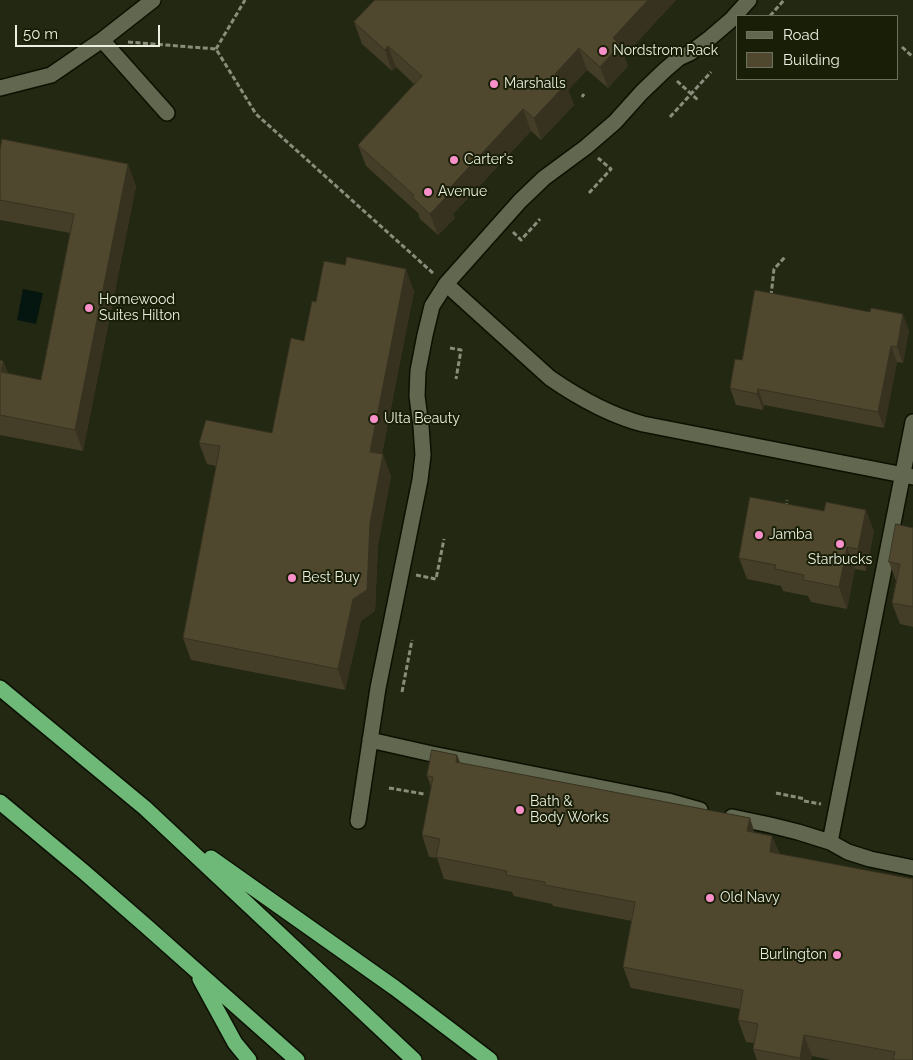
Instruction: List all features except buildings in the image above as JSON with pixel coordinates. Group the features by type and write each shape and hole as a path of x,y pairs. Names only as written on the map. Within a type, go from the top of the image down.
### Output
{"highway":[{"path":"0,688 165,825 414,1060"},
{"path":"0,802 84,872 297,1060"},
{"path":"165,825 395,988 490,1060"},
{"path":"196,971 235,1043 250,1060"}],"street":[{"path":"0,88 51,75 102,40 153,0"},
{"path":"358,821 378,688 420,480 423,455 417,396 418,371 432,306 446,284 544,178 586,147 615,122 665,70 679,58 690,53 710,38 731,20 749,0"},
{"path":"102,40 167,112"},
{"path":"446,284 550,378 588,402 613,414 643,424 907,476"},
{"path":"830,842 907,476 913,422"},
{"path":"370,740 668,801 717,815 770,824 830,842 848,852 870,859 913,868"}],"path":[{"path":"216,49 245,0"},
{"path":"771,15 784,0"},
{"path":"102,40 216,49"},
{"path":"902,47 913,56"},
{"path":"216,49 256,114 446,284"},
{"path":"670,117 711,72"},
{"path":"586,147 611,169 589,193"},
{"path":"770,301 774,269 785,257"},
{"path":"450,348 461,350 456,379"},
{"path":"785,510 787,500"},
{"path":"401,572 436,578 444,539"},
{"path":"402,692 412,640"},
{"path":"389,788 424,794"},
{"path":"776,793 805,799"}],"shaded area":[{"path":"23,289 43,293 36,324 17,320"}],"place":[{"name":"Nordstrom Rack","path":"603,51"},
{"name":"Marshalls","path":"494,84"},
{"name":"Carter's","path":"454,160"},
{"name":"Avenue","path":"428,192"},
{"name":"Homewood Suites Hilton","path":"89,308"},
{"name":"Ulta Beauty","path":"374,419"},
{"name":"Jamba","path":"759,535"},
{"name":"Starbucks","path":"840,544"},
{"name":"Best Buy","path":"292,578"},
{"name":"Bath & Body Works","path":"520,810"},
{"name":"Old Navy","path":"710,898"},
{"name":"Burlington","path":"837,955"}]}
